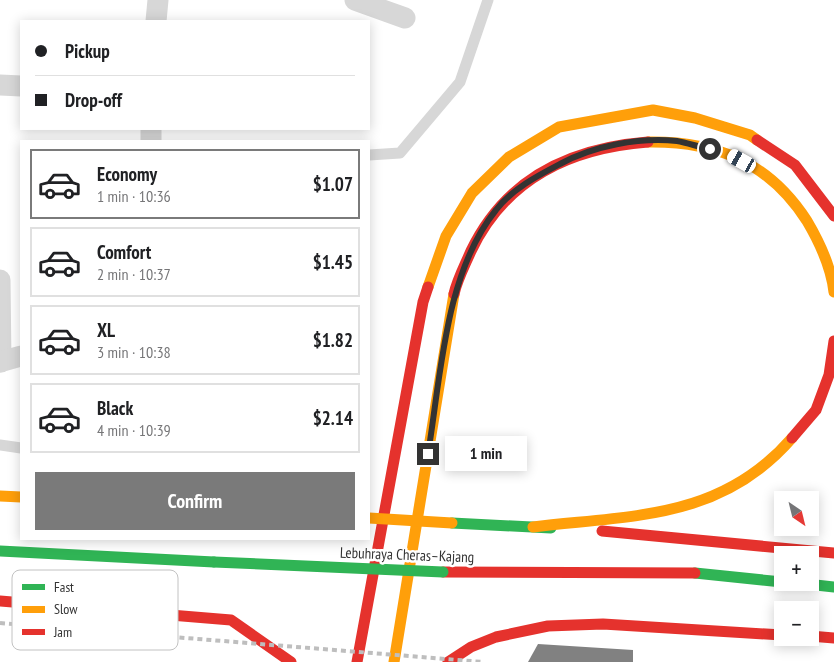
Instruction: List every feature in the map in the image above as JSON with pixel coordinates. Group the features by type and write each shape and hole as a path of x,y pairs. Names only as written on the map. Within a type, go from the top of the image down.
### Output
{"highway":[{"path":"357,662 388,484 423,302 446,236 472,193 508,157 559,127 611,116 653,110 695,118 750,135 795,165 834,216"},
{"path":"394,662 455,289 474,240 497,208 527,181 570,158 604,147 644,142 677,141 727,153 772,178 798,207 821,245 834,292"},
{"path":"533,527 673,510 702,502 730,489 780,453 816,410 829,375 834,341"},
{"path":"0,496 20,497"},
{"path":"370,518 657,535 834,553"},
{"name":"Lebuhraya Cheras–Kajang","path":"0,551 443,572 698,573 774,581"},
{"path":"819,585 834,587"},
{"path":"178,615 231,620 291,662"},
{"path":"448,662 496,635 537,626 578,622 774,634"},
{"path":"819,637 834,638"}],"street":[{"path":"156,20 158,0"},
{"path":"356,0 405,18"},
{"path":"0,85 20,86"},
{"path":"0,280 0,362 20,356"}],"lane":[{"path":"370,155 400,152 460,82 488,0"},
{"path":"0,445 20,448"}],"building":[{"path":"538,644 633,650 633,662 528,662"}],"railway":[{"path":"0,623 12,624"},
{"path":"178,637 483,662"}],"traffic: fast":[{"path":"452,523 551,528"},
{"path":"0,551 214,562"},
{"path":"214,562 443,572"},
{"path":"695,573 774,581"},
{"path":"819,585 834,587"}],"traffic: slow":[{"path":"428,287 446,236 472,193 509,157 559,127 653,110 695,118 750,135 757,140"},
{"path":"648,142 697,146 719,151 739,159 758,170 776,184 792,201 812,229 828,264 834,292"},
{"path":"394,662 454,294"},
{"path":"533,527 640,515 673,509 705,499 736,485 765,465 792,438"},
{"path":"0,496 20,497"},
{"path":"370,518 452,523"}],"traffic: jam":[{"path":"757,140 795,165 834,216"},
{"path":"454,294 471,251 485,226 502,204 522,186 543,171 592,151 619,145 648,142"},
{"path":"357,662 423,302 428,287"},
{"path":"792,438 816,410 829,375 834,341"},
{"path":"602,531 834,553"},
{"path":"443,572 695,573"},
{"path":"0,601 12,602"},
{"path":"178,616 231,620 291,662"},
{"path":"448,662 471,647 496,637 548,626 603,624 774,635"},
{"path":"819,637 834,638"}],"route":[{"path":"428,454 455,289 474,240 497,208 527,181 570,158 604,147 644,142 677,141 710,149"}]}
